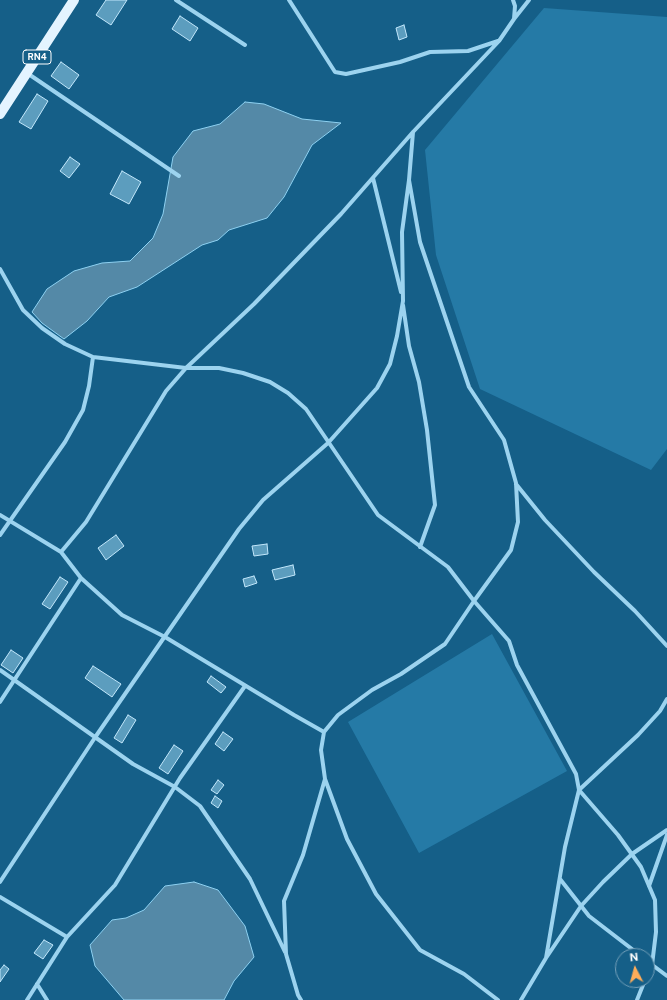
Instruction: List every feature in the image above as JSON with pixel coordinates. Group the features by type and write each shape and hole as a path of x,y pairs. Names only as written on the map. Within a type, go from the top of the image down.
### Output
{"main road":[{"name":"RN4","path":"0,114 74,0"}],"street":[{"path":"176,0 245,45"},
{"path":"289,0 335,72 340,73 346,74 400,62 430,52 468,51 499,41"},
{"path":"513,0 515,6 514,19"},
{"path":"61,552 86,522 166,391 186,368 254,304 341,214 413,132 499,41 528,0"},
{"path":"27,73 180,176"},
{"path":"0,882 96,736 239,529 263,500 328,443 377,388 390,364 403,301 402,232 409,180 413,132"},
{"path":"373,178 403,301 409,346 419,382 427,430 435,505 420,547"},
{"path":"409,180 420,242 469,387 504,440 516,483 518,522 511,550 445,644 401,674 372,690 338,715 324,732 322,750 325,779 347,839 376,894 420,950 464,974 498,1000"},
{"path":"0,269 23,310 42,328 65,344 93,357 186,368 219,368 243,373 270,382 288,393 306,409 378,515 448,567 474,601 509,641 517,665 576,774 579,790 565,847 546,958"},
{"path":"0,535 65,442 83,410 89,386 93,357"},
{"path":"516,483 544,520 594,572 635,611 667,646"},
{"path":"0,515 61,552 81,578 122,615 165,637 324,732"},
{"path":"0,702 81,578"},
{"path":"0,670 96,736 133,764 175,786 200,806 250,879 286,954 298,995 301,1000"},
{"path":"27,1000 68,937 115,885 175,786 245,686"},
{"path":"579,790 638,735 660,711 667,699"},
{"path":"286,954 284,900 303,856 325,779"},
{"path":"579,790 618,835 641,867 655,900 656,932 654,948"},
{"path":"521,1000 546,958 581,906 632,854 667,830"},
{"path":"649,886 667,835"},
{"path":"560,879 589,916 631,948"},
{"path":"0,897 68,937"},
{"path":"655,967 667,976"},
{"path":"37,984 47,1000"},
{"path":"637,1000 642,988"}],"shaded area":[{"path":"544,8 667,17 667,449 651,470 480,389 436,255 425,150"},
{"path":"245,102 264,104 302,119 341,123 312,145 284,197 267,218 229,230 218,240 202,245 137,287 109,297 87,321 64,339 42,323 32,312 47,289 74,271 102,263 130,261 153,238 163,214 173,157 193,131 220,124"},
{"path":"492,634 567,771 419,853 348,722"},
{"path":"194,882 218,890 245,926 254,957 234,981 224,1000 124,1000 95,966 90,945 112,920 126,918 144,910 165,886"}],"building":[{"path":"106,0 127,0 111,25 96,15"},
{"path":"180,16 198,28 190,41 172,29"},
{"path":"404,25 407,37 399,40 396,28"},
{"path":"61,62 79,75 69,89 51,76"},
{"path":"37,94 48,101 31,129 19,122"},
{"path":"70,157 80,164 69,178 60,171"},
{"path":"122,171 141,182 129,204 110,194"},
{"path":"116,535 124,546 106,560 98,548"},
{"path":"267,544 268,554 254,556 252,546"},
{"path":"293,565 295,575 275,580 272,570"},
{"path":"254,576 257,583 245,587 243,579"},
{"path":"60,577 68,582 50,609 42,604"},
{"path":"11,650 23,658 13,673 1,665"},
{"path":"93,666 121,684 112,697 85,678"},
{"path":"211,676 226,687 221,693 207,682"},
{"path":"128,715 136,720 122,743 114,738"},
{"path":"223,732 233,739 224,751 215,744"},
{"path":"174,745 183,751 168,774 159,768"},
{"path":"218,780 224,785 217,794 211,790"},
{"path":"215,796 222,801 218,808 211,803"},
{"path":"44,940 53,945 43,959 34,953"},
{"path":"4,965 9,969 0,982 0,970"}]}
